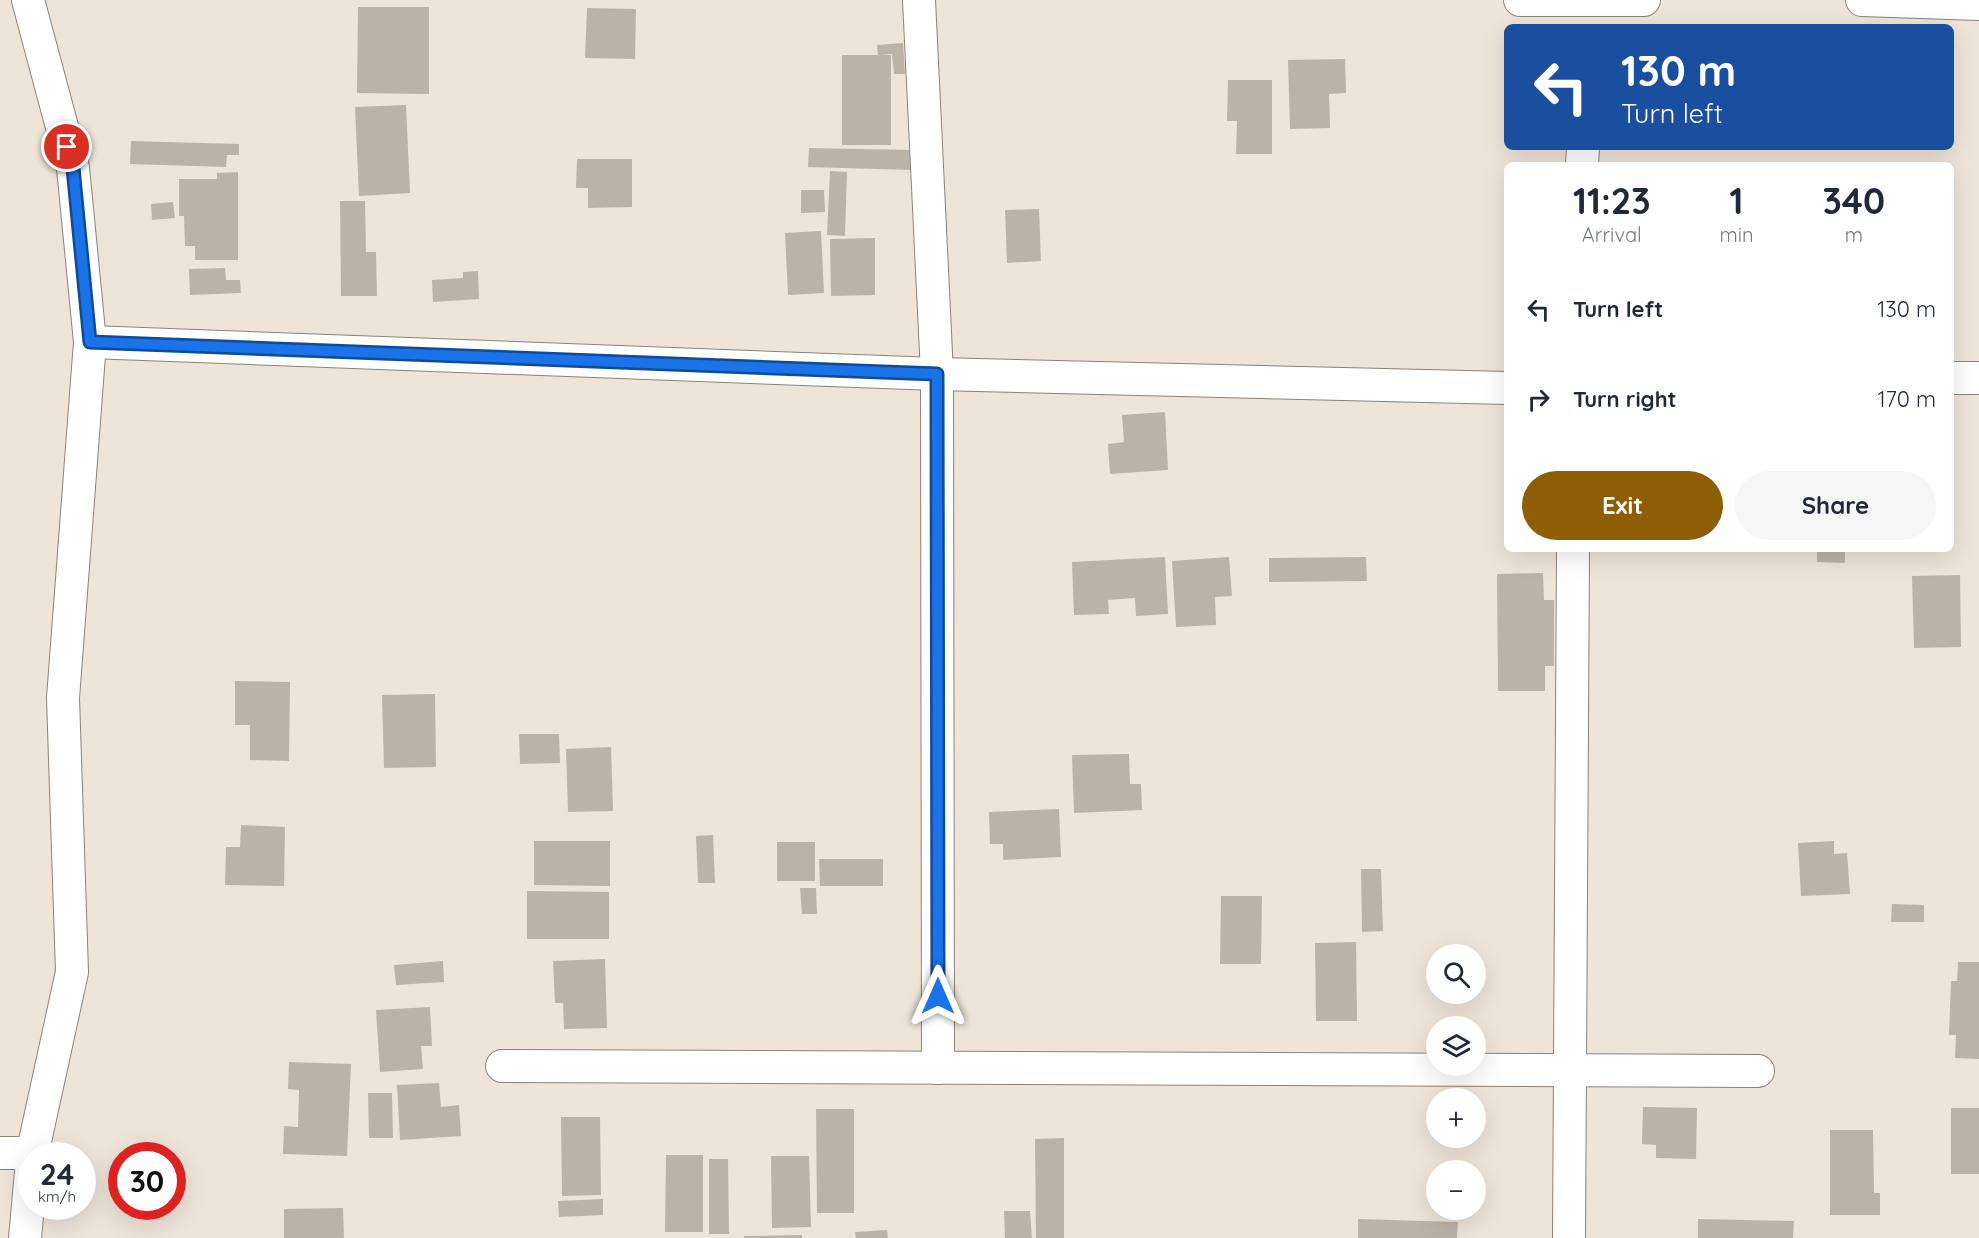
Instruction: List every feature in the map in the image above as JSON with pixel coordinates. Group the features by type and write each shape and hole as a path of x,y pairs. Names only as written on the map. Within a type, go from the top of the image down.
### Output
{"street":[{"path":"28,0 73,168 90,342 63,698 72,972 35,1142"},
{"path":"919,0 937,374 938,1068"},
{"path":"1520,0 1588,9 1644,0"},
{"path":"1862,0 1979,4"},
{"path":"90,342 937,374 1504,388"},
{"path":"1954,378 1979,378"},
{"path":"1569,1238 1573,552"},
{"path":"502,1066 1758,1071"},
{"path":"0,1153 18,1155"},
{"path":"25,1238 27,1220"}],"building":[{"path":"358,7 429,7 429,94 357,93"},
{"path":"587,8 636,9 635,59 585,58"},
{"path":"903,43 905,74 894,74 892,54 882,55 891,55 891,145 842,145 842,55 878,55 877,45"},
{"path":"1345,59 1346,93 1329,94 1330,128 1290,129 1288,60"},
{"path":"1228,80 1272,80 1272,154 1236,154 1237,121 1227,121"},
{"path":"406,105 410,193 359,196 355,107"},
{"path":"131,141 239,144 239,155 227,155 226,167 130,164"},
{"path":"809,148 913,150 912,170 808,167"},
{"path":"577,159 632,159 632,207 588,208 588,188 576,188"},
{"path":"830,171 847,172 845,236 827,235"},
{"path":"238,172 238,260 195,260 195,246 185,246 184,216 179,216 179,179 217,179 217,173"},
{"path":"801,190 824,190 825,212 801,213"},
{"path":"340,201 365,201 366,252 376,252 377,296 341,296"},
{"path":"173,202 175,218 152,220 151,204"},
{"path":"1039,209 1041,261 1007,263 1005,210"},
{"path":"821,231 824,293 788,295 785,233"},
{"path":"875,238 875,295 831,296 830,239"},
{"path":"225,268 226,280 240,280 241,293 190,295 189,269"},
{"path":"478,271 479,299 433,302 432,280 463,278 463,272"},
{"path":"1165,412 1168,470 1110,474 1108,444 1124,442 1122,415"},
{"path":"1817,552 1845,552 1845,563 1817,562"},
{"path":"1165,557 1168,614 1136,616 1135,598 1108,600 1109,614 1074,615 1072,562"},
{"path":"1229,557 1232,596 1215,597 1216,625 1176,627 1172,561"},
{"path":"1366,557 1367,581 1269,582 1269,558"},
{"path":"1543,573 1544,600 1554,600 1554,666 1545,666 1545,691 1498,691 1497,574"},
{"path":"1960,575 1961,647 1914,648 1912,576"},
{"path":"235,681 290,682 289,761 250,760 250,725 235,725"},
{"path":"435,694 436,767 384,768 382,695"},
{"path":"519,734 559,734 560,763 520,764"},
{"path":"611,747 613,811 568,812 566,749"},
{"path":"1129,754 1130,784 1141,784 1142,810 1074,813 1072,755"},
{"path":"1059,809 1061,857 1003,860 1003,844 990,844 989,812"},
{"path":"241,825 285,827 284,886 225,885 226,847 240,847"},
{"path":"713,835 715,883 698,883 696,836"},
{"path":"534,841 610,841 610,886 534,885"},
{"path":"1834,841 1834,854 1847,853 1850,894 1801,896 1798,843"},
{"path":"777,842 815,842 815,881 777,881"},
{"path":"819,859 883,859 883,886 820,886"},
{"path":"1361,869 1381,869 1383,931 1362,932"},
{"path":"800,888 816,888 817,914 802,914"},
{"path":"527,891 609,892 609,939 527,939"},
{"path":"1221,896 1262,896 1261,964 1220,964"},
{"path":"1892,904 1924,905 1924,922 1891,922"},
{"path":"1356,942 1357,1021 1316,1021 1315,943"},
{"path":"605,959 607,1028 564,1029 563,1003 555,1003 553,961"},
{"path":"443,961 444,982 396,985 394,965"},
{"path":"1958,962 1979,962 1979,1059 1955,1058 1956,1035 1949,1035 1951,981 1957,981"},
{"path":"430,1007 432,1046 421,1046 423,1069 380,1072 376,1010"},
{"path":"289,1062 351,1064 347,1156 283,1154 284,1126 298,1127 299,1090 288,1089"},
{"path":"439,1083 441,1107 459,1105 461,1136 400,1140 397,1085"},
{"path":"368,1093 392,1093 393,1138 369,1138"},
{"path":"1643,1107 1697,1108 1696,1159 1656,1158 1656,1145 1642,1144"},
{"path":"1951,1108 1979,1108 1979,1174 1951,1174"},
{"path":"816,1109 854,1109 854,1213 817,1213"},
{"path":"561,1117 600,1117 601,1195 562,1196"},
{"path":"1830,1130 1873,1130 1874,1193 1880,1193 1880,1215 1830,1215"},
{"path":"1064,1138 1064,1238 1036,1238 1035,1139"},
{"path":"666,1155 703,1155 703,1232 665,1232"},
{"path":"771,1156 809,1156 811,1227 772,1228"},
{"path":"709,1159 728,1159 729,1234 709,1234"},
{"path":"603,1199 603,1215 559,1217 558,1201"},
{"path":"343,1208 344,1238 284,1238 284,1209"},
{"path":"1004,1211 1030,1211 1032,1238 1005,1238"},
{"path":"1358,1219 1458,1222 1457,1238 1358,1238"},
{"path":"1698,1219 1794,1221 1793,1238 1698,1238"},
{"path":"887,1230 888,1238 856,1238 855,1232"},
{"path":"802,1235 802,1238 744,1238 744,1236"}],"route":[{"path":"67,147 73,168 90,342 937,374 938,996"}]}
